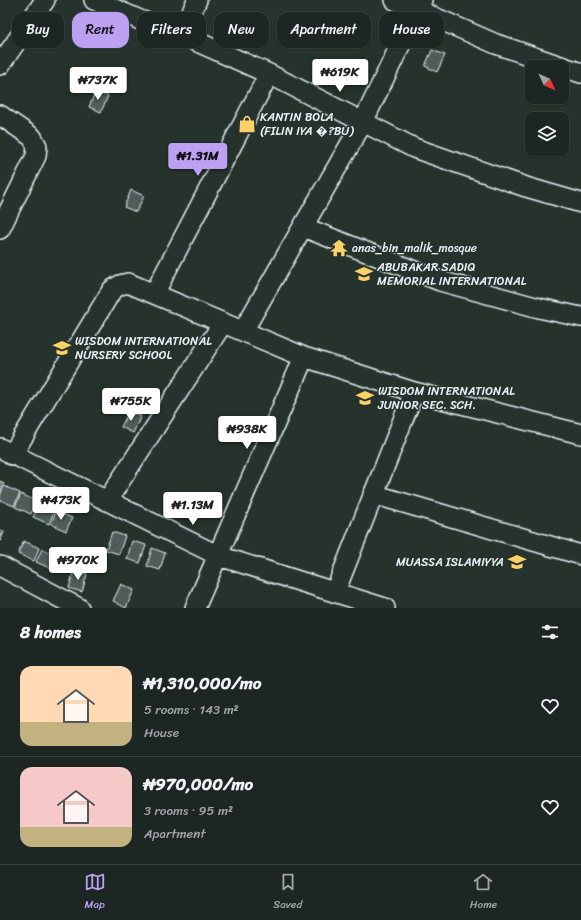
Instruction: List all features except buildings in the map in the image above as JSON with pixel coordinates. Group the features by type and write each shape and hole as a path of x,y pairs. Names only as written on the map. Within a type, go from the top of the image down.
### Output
{"street":[{"path":"0,65 45,0"},
{"path":"94,0 137,19"},
{"path":"192,12 197,0"},
{"path":"394,0 420,5 496,44 581,73"},
{"path":"243,331 363,122 420,5"},
{"path":"206,46 269,74 414,148 526,187 581,203"},
{"path":"154,294 269,74"},
{"path":"0,115 32,137 37,146 36,156 0,229"},
{"path":"303,227 440,281 539,308 581,317"},
{"path":"385,608 219,556 6,451 112,290 120,284 128,283 304,357 414,392 581,434"},
{"path":"107,501 223,323"},
{"path":"195,608 219,556 304,357"},
{"path":"334,592 414,392"},
{"path":"373,494 581,555"},
{"path":"0,566 79,608"}],"place":[{"name":"KANTIN BOLA (FILIN IYA �?BU)","path":"247,124"},
{"name":"anas_bin_malik_mosque","path":"339,248"},
{"name":"ABUBAKAR SADIQ MEMORIAL INTERNATIONAL","path":"364,274"},
{"name":"WISDOM INTERNATIONAL NURSERY SCHOOL","path":"62,348"},
{"name":"WISDOM INTERNATIONAL JUNIOR SEC. SCH.","path":"365,398"},
{"name":"MUASSA ISLAMIYYA","path":"517,562"}]}
